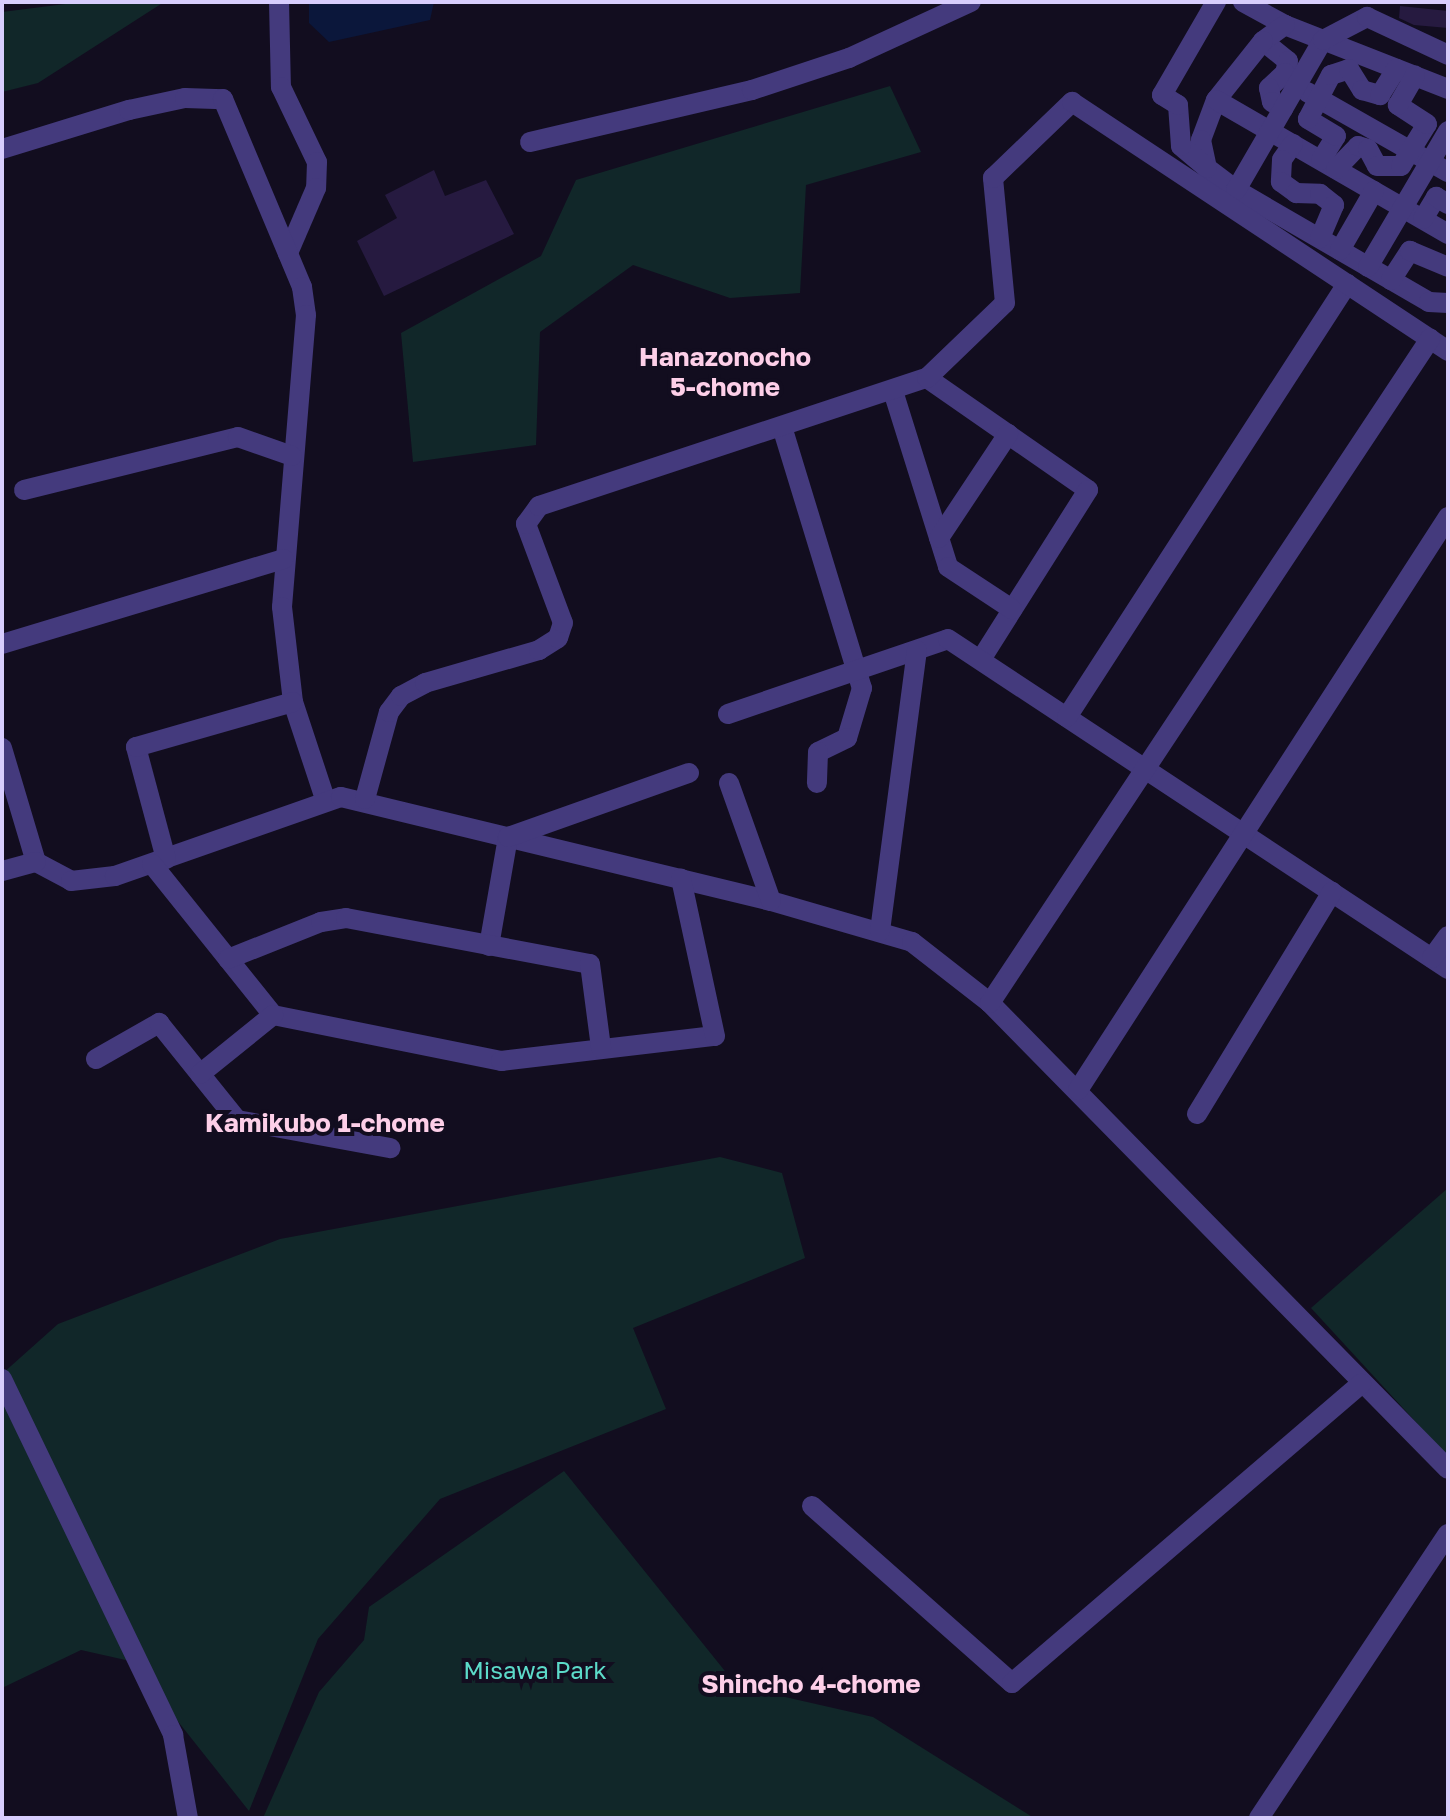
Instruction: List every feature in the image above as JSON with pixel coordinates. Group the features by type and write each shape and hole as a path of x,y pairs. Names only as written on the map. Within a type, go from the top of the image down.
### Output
{"street":[{"path":"279,2 281,87 317,162 316,188 288,253"},
{"path":"530,142 752,90 849,58 971,2"},
{"path":"1216,2 1162,95 1178,105 1181,146 1236,190 1429,302 1448,303"},
{"path":"1243,2 1285,25 1448,89"},
{"path":"1236,190 1323,40 1367,17 1448,55"},
{"path":"1207,168 1201,140 1216,100 1263,41 1285,25"},
{"path":"1263,41 1288,61 1285,73 1269,88 1272,102 1283,109"},
{"path":"1328,164 1336,136 1308,119 1331,75 1349,69 1362,90 1380,95 1405,72"},
{"path":"1328,164 1352,148 1368,149 1377,166 1393,170 1410,150 1427,124 1398,105 1405,72"},
{"path":"1297,86 1448,172"},
{"path":"2,149 129,110 185,98 223,99 302,287 306,315 283,559 282,607 293,702 325,799"},
{"path":"1216,100 1448,234"},
{"path":"365,799 389,712 401,696 425,683 539,650 558,638 563,623 526,524 539,506 783,430 927,378 1005,303 993,178 1072,102 1448,351"},
{"path":"1368,267 1448,131"},
{"path":"1293,144 1282,160 1281,182 1296,193 1320,194 1334,205 1320,238"},
{"path":"1340,250 1374,191"},
{"path":"1423,219 1436,197 1448,204"},
{"path":"1391,280 1410,251 1448,267"},
{"path":"1067,717 1347,284"},
{"path":"990,1003 1143,767 1430,339"},
{"path":"927,378 1088,490 981,659"},
{"path":"893,391 948,567 1012,609"},
{"path":"783,430 862,688 847,738 818,752 817,783"},
{"path":"939,538 1008,434"},
{"path":"24,490 238,437 276,455 292,456"},
{"path":"1078,1090 1240,832 1448,517"},
{"path":"2,644 283,559"},
{"path":"728,714 857,673 948,639 1440,964 1448,936"},
{"path":"880,931 917,650"},
{"path":"293,702 136,747 159,862 228,959 273,1015 501,1061 715,1036 681,879"},
{"path":"2,748 36,862"},
{"path":"508,837 689,773"},
{"path":"729,783 771,901"},
{"path":"2,871 36,862 71,881 89,882 159,862 325,799 365,799 771,901 912,942 990,1003 1361,1384 1448,1469"},
{"path":"489,946 508,837"},
{"path":"1197,1114 1332,892"},
{"path":"228,959 321,922 346,918 590,964 601,1048"},
{"path":"200,1074 273,1015"},
{"path":"96,1059 159,1023 237,1120 390,1148"},
{"path":"2,1379 173,1735 188,1818"},
{"path":"812,1506 1012,1683 1361,1384"},
{"path":"1259,1818 1448,1534"}],"green space":[{"path":"81,2 164,2 38,83 2,92 2,12"},
{"path":"890,86 921,152 806,185 800,293 730,298 633,265 540,332 536,445 413,462 401,333 541,256 576,180"},
{"path":"720,1157 782,1173 805,1258 633,1328 666,1409 440,1499 318,1639 249,1811 130,1661 81,1650 2,1688 2,1374 58,1324 280,1239"},
{"path":"1448,1188 1448,1457 1311,1308"},
{"name":"Misawa Park","path":"564,1471 737,1686 873,1717 1034,1818 263,1818 319,1692 364,1640 369,1607"}],"water":[{"path":"309,2 434,2 430,20 329,42 309,23"}],"building":[{"path":"1400,6 1448,11 1448,28 1414,25 1399,18"},
{"path":"434,170 445,196 486,180 514,234 384,296 357,241 397,218 385,195"}],"district":[{"name":"Hanazonocho 5-chome","path":"725,372"},
{"name":"Kamikubo 1-chome","path":"325,1123"},
{"name":"Shincho 4-chome","path":"811,1684"}]}
